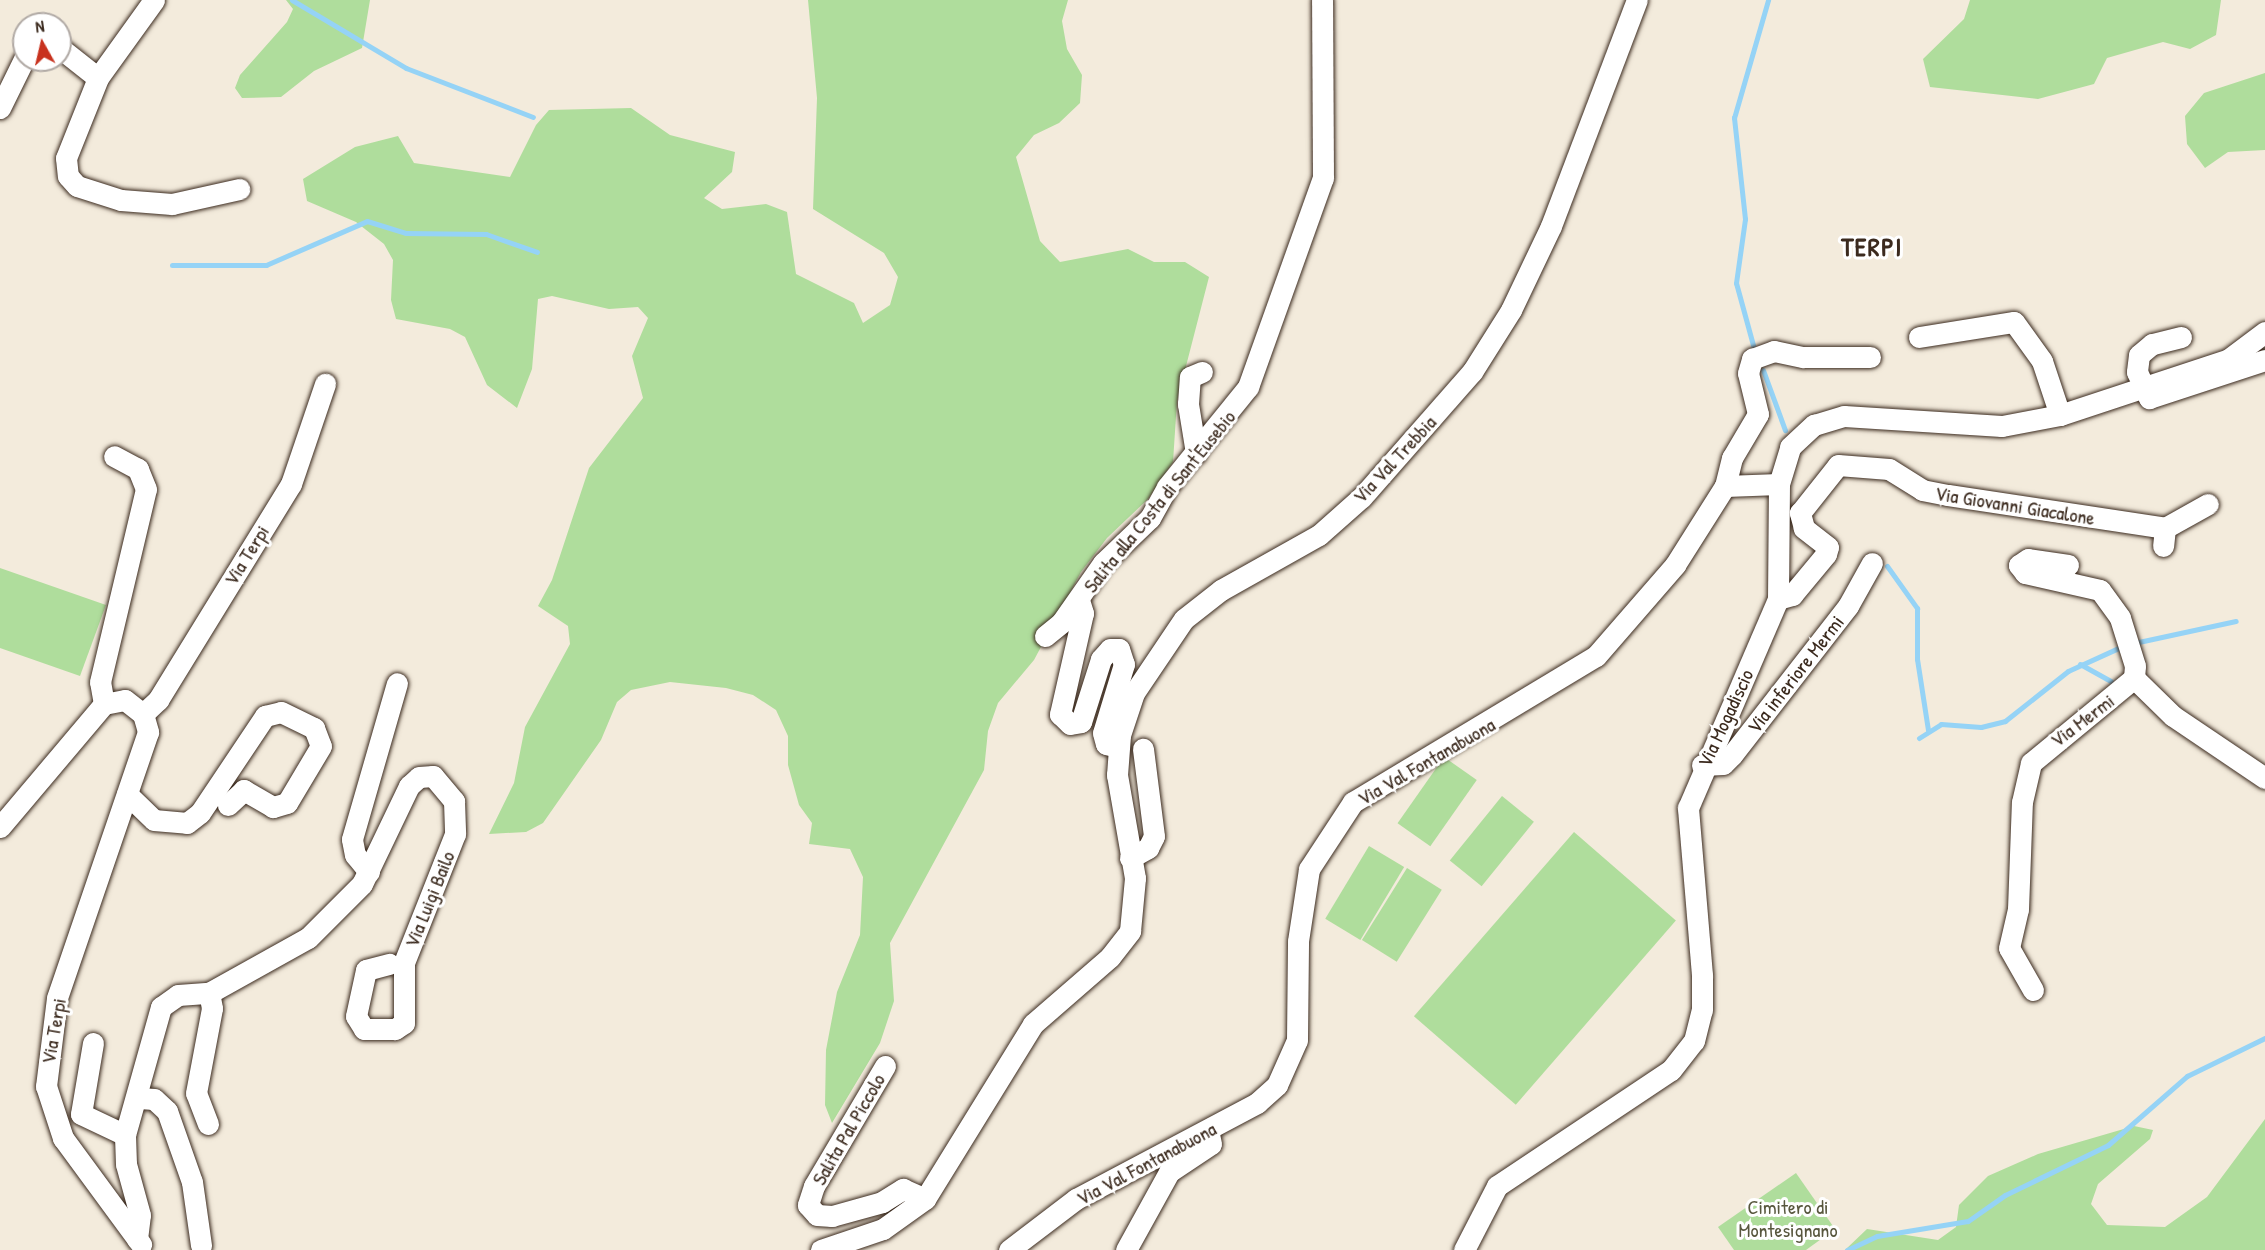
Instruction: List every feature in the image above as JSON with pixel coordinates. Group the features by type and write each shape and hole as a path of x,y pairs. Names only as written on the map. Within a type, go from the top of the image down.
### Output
{"street":[{"path":"154,0 98,78 66,158 71,181 121,200 172,204 239,189"},
{"name":"Salita alla Costa di Sant'Eusebio","path":"1118,747 1103,737 1124,664 1119,650 1110,649 1101,659 1081,722 1070,724 1060,714 1083,613 1079,600 1103,563 1150,518 1196,453 1227,419 1255,370 1323,178 1322,0"},
{"name":"Via Val Trebbia","path":"1130,858 1118,795 1118,747 1134,693 1184,619 1221,590 1319,535 1362,497 1472,372 1511,310 1551,226 1638,0"},
{"path":"72,57 98,78"},
{"path":"0,108 18,72"},
{"path":"1919,337 2014,322 2042,361 2060,416"},
{"name":"Via Mogadiscio","path":"1464,1250 1497,1186 1671,1070 1694,1041 1702,1010 1702,975 1688,808 1702,765 1778,599 1779,484 1790,447 1829,418 2002,426 2060,416 2229,359 2265,332"},
{"path":"2181,337 2152,344 2139,355 2141,388 2149,398 2160,398 2265,360"},
{"name":"Via Val Fontanabuona","path":"1009,1250 1086,1193 1257,1103 1277,1084 1293,1057 1302,896 1326,835 1353,802 1596,656 1675,565 1725,486 1732,458 1758,414 1748,373 1752,359 1774,351 1803,357 1870,357"},
{"path":"1196,453 1188,404 1190,377 1202,372"},
{"name":"Via Terpi","path":"141,1244 63,1138 51,1117 46,1086 57,998 148,732 143,714 158,700 291,484 325,384"},
{"path":"104,704 100,682 146,489 138,469 114,456"},
{"name":"Via Giovanni Giacalone","path":"1778,599 1792,595 1826,554 1828,546 1804,528 1800,513 1838,465 1889,469 1929,491 2164,537 2208,504"},
{"path":"1725,486 1779,484"},
{"path":"2068,565 2028,559 2019,565 2025,573 2092,584 2123,628 2135,672"},
{"name":"Via inferiore Mermi","path":"1702,765 1723,764 1732,755 1848,606 1872,563"},
{"path":"1045,636 1079,600"},
{"name":"Via Mermi","path":"2033,990 2009,953 2031,763 2037,753 2070,725 2097,713 2135,672 2173,716 2265,778"},
{"path":"369,872 355,855 352,839 397,683"},
{"path":"0,827 104,704 124,700 143,714"},
{"path":"127,794 154,820 187,823 201,813 265,716 280,712 314,728 321,746 287,803 273,807 238,790 228,805"},
{"path":"821,1250 883,1230 925,1199 1033,1024 1110,957 1130,931 1137,904 1130,858 1148,848 1152,823 1143,749"},
{"name":"Via Luigi Bailo","path":"141,1244 140,1215 126,1164 125,1135 139,1098 161,1007 178,995 209,993 308,938 356,892 369,872 409,786 419,777 439,779 454,801 455,834 404,963 404,1023 395,1029 364,1029 356,1016 366,970 389,963"},
{"path":"208,1124 196,1093 212,1008 209,993"},
{"path":"93,1043 81,1114 125,1135"},
{"name":"Salita Pal Piccolo","path":"885,1066 814,1186 808,1205 817,1215 832,1216 882,1202 903,1189 925,1199"},
{"path":"139,1098 162,1103 168,1112 192,1182 201,1245"},
{"path":"1126,1250 1169,1172 1211,1144 1208,1130"}],"green space":[{"path":"286,0 370,0 362,48 314,71 281,97 242,98 235,88 240,75 287,22 293,9"},
{"path":"808,0 1068,0 1062,21 1067,49 1082,75 1080,103 1059,123 1034,135 1016,157 1040,241 1060,262 1128,249 1154,262 1185,262 1209,277 1177,401 1173,462 1148,499 1107,538 1081,572 1034,660 998,703 988,731 984,770 890,943 894,1001 880,1043 832,1123 825,1105 826,1050 837,992 860,935 863,877 850,849 809,844 812,823 799,805 788,765 788,736 776,710 753,695 726,688 670,682 631,690 617,702 601,740 543,823 526,832 489,834 514,783 525,727 570,644 568,626 538,606 552,580 589,468 643,398 632,356 648,318 638,307 609,309 552,296 538,299 532,369 517,408 487,385 465,337 450,329 396,319 391,300 393,260 384,244 356,222 307,201 303,179 355,147 398,136 414,163 510,177 536,125 549,110 631,108 670,135 735,152 732,172 704,198 722,209 766,204 787,212 796,274 854,303 863,323 890,305 898,277 884,253 813,209 817,98"},
{"path":"1970,0 2221,0 2216,35 2190,49 2163,42 2107,58 2094,84 2038,99 1930,87 1923,59 1964,19"},
{"path":"2265,73 2265,150 2228,152 2205,168 2187,144 2185,116 2204,93"},
{"path":"0,568 106,605 80,676 0,648"},
{"path":"1444,757 1477,780 1430,846 1398,823"},
{"path":"1502,796 1534,822 1482,886 1450,861"},
{"path":"1574,832 1676,921 1516,1105 1414,1016"},
{"path":"1369,846 1404,867 1360,940 1325,919"},
{"path":"1407,868 1442,890 1397,962 1362,940"},
{"path":"2265,1119 2265,1250 1845,1250 1867,1229 1938,1240 1956,1227 1959,1205 1988,1176 2038,1154 2134,1126 2153,1130 2150,1139 2098,1184 2091,1204 2107,1225 2165,1227 2207,1197"},
{"name":"Cimitero di Montesignano","path":"1796,1173 1835,1229 1806,1250 1734,1250 1718,1227"}],"waterway":[{"path":"292,0 406,68 533,117"},
{"path":"1753,345 1736,283 1745,219 1734,118 1768,0"},
{"path":"172,265 266,265 367,221 406,233 486,234 537,252"},
{"path":"1763,370 1785,430"},
{"path":"1887,566 1917,608 1917,659 1928,730"},
{"path":"2134,643 2236,621"},
{"path":"1919,738 1941,724 1981,727 2005,721 2068,671 2125,645"},
{"path":"2080,664 2111,681"},
{"path":"1847,1250 1877,1236 1968,1221 2005,1195 2108,1145 2187,1076 2265,1038"}],"district":[{"name":"TERPI","path":"1872,247"}]}
